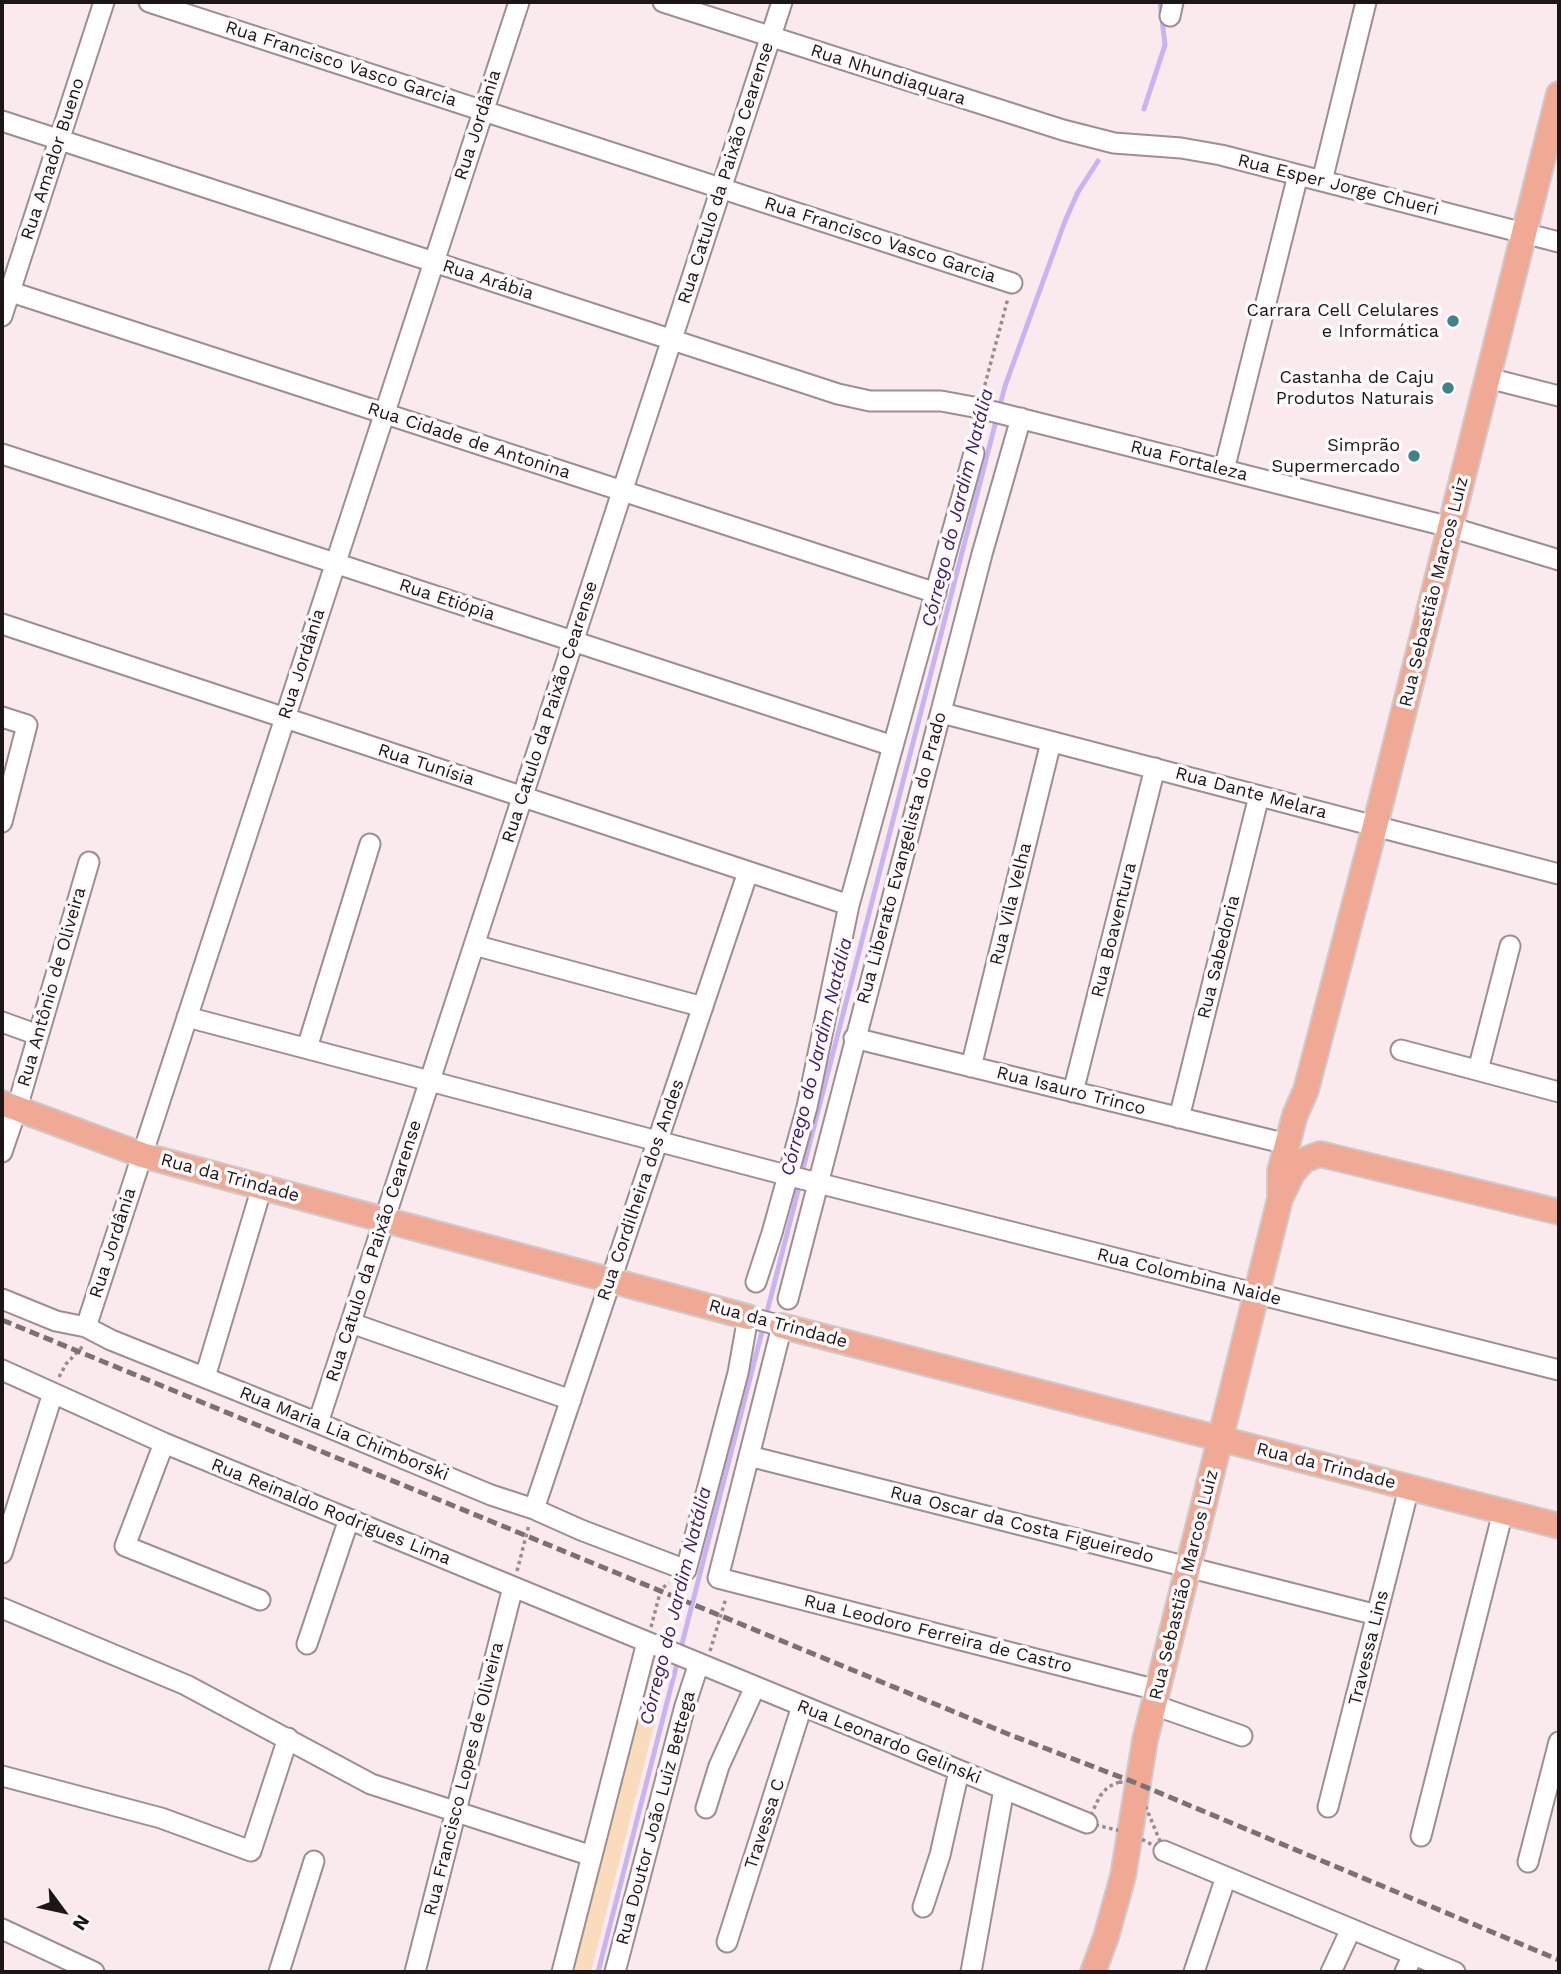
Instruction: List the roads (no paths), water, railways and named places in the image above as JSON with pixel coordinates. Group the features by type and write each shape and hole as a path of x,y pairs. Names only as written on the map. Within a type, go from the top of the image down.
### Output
{"main road":[{"name":"Rua Sebastião Marcos Luiz","path":"1280,1199 1279,1180 1287,1144 1306,1090 1375,826 1559,94"},
{"name":"Rua Sebastião Marcos Luiz","path":"1093,1972 1123,1876 1136,1783 1280,1199 1297,1167 1310,1156 1320,1154 1307,1131 1306,1090"},
{"name":"Rua da Trindade","path":"9,1105 142,1155 748,1317"},
{"path":"1320,1154 1559,1212"},
{"name":"Rua da Trindade","path":"782,1326 1559,1526"}],"street":[{"name":"Rua Amador Bueno","path":"2,316 6,290 104,2"},
{"name":"Rua Francisco Vasco Garcia","path":"149,2 1012,284"},
{"name":"Rua Jordânia","path":"86,1327 519,2"},
{"name":"Rua Nhundiaquara","path":"663,2 1042,124 1114,143"},
{"name":"Rua Catulo da Paixão Cearense","path":"318,1423 782,2"},
{"path":"1322,181 1366,2"},
{"name":"Rua Arábia","path":"2,121 855,399 884,402 941,401 979,408"},
{"name":"Rua Esper Jorge Chueri","path":"1114,143 1200,150 1559,242"},
{"path":"1224,470 1298,175"},
{"name":"Rua Cidade de Antonina","path":"6,290 936,593"},
{"path":"1488,378 1559,396"},
{"name":"Rua Fortaleza","path":"979,408 1450,527 1559,560"},
{"name":"Rua Liberato Evangelista do Prado","path":"788,1299 982,554 1021,418"},
{"path":"756,1282 810,1092 849,905 974,453"},
{"name":"Rua Etiópia","path":"2,454 893,746"},
{"name":"Rua Tunísia","path":"2,624 849,905"},
{"name":"Rua Dante Melara","path":"942,713 1559,874"},
{"path":"2,717 27,725 2,822"},
{"name":"Rua Vila Velha","path":"971,1067 1051,741"},
{"name":"Rua Boaventura","path":"1073,1092 1155,768"},
{"name":"Rua Sabedoria","path":"1180,1118 1259,796"},
{"path":"307,1048 370,844"},
{"name":"Rua Antônio de Oliveira","path":"2,1152 9,1105 38,1035 89,862"},
{"name":"Rua Cordilheira dos Andes","path":"534,1509 748,872"},
{"path":"474,945 703,1007"},
{"path":"1478,1070 1510,946"},
{"name":"Rua Colombina Naide","path":"187,1017 786,1175 1559,1370"},
{"path":"2,1022 38,1035"},
{"name":"Rua Isauro Trinco","path":"855,1038 1287,1144"},
{"path":"1401,1050 1559,1092"},
{"path":"205,1377 262,1187"},
{"name":"Rua Maria Lia Chimborski","path":"2,1299 55,1321 86,1327 111,1340 491,1496 534,1509 686,1570 738,1373 748,1317"},
{"name":"Rua da Trindade","path":"748,1317 782,1326"},
{"path":"351,1323 571,1400"},
{"path":"749,1456 782,1326"},
{"name":"Rua Reinaldo Rodrigues Lima","path":"2,1370 164,1443 698,1663"},
{"path":"2,1553 53,1392"},
{"path":"164,1443 125,1546 260,1600"},
{"name":"Rua Oscar da Costa Figueiredo","path":"749,1456 1377,1615"},
{"name":"Rua Leodoro Ferreira de Castro","path":"749,1456 725,1580 1156,1698 1242,1735"},
{"name":"Travessa Lins","path":"1328,1807 1409,1488"},
{"path":"1421,1836 1503,1512"},
{"path":"307,1644 349,1519"},
{"name":"Rua Francisco Lopes de Oliveira","path":"415,1972 513,1587"},
{"path":"2,1608 187,1685 371,1784 592,1856"},
{"path":"562,1972 592,1856 655,1645"},
{"name":"Rua Leonardo Gelinski","path":"698,1663 1087,1823"},
{"name":"Rua Doutor João Luiz Bettega","path":"615,1972 698,1663"},
{"path":"706,1808 719,1766 755,1686"},
{"name":"Travessa C","path":"727,1942 802,1706"},
{"path":"2,1776 161,1818 251,1851 288,1738"},
{"path":"1528,1862 1559,1742"},
{"path":"923,1907 940,1855 959,1770"},
{"path":"971,1972 1004,1789"},
{"path":"1164,1851 1351,1929 1409,1963 1455,1972"},
{"path":"279,1972 314,1861"},
{"path":"1194,1972 1226,1877"},
{"path":"2,1929 94,1972"},
{"path":"1331,1972 1351,1929"}],"waterway":[{"name":"Córrego do Jardim Natália","path":"1144,109 1165,45 1160,2"},
{"name":"Córrego do Jardim Natália","path":"802,1173 1005,386 1065,221 1078,192 1098,161"},
{"name":"Córrego do Jardim Natália","path":"598,1972 800,1183"}],"railway":[{"path":"2,1320 1008,1734 1136,1783 1559,1960"}],"place":[{"name":"Carrara Cell Celulares e Informática","path":"1453,321"},
{"name":"Castanha de Caju Produtos Naturais","path":"1448,388"},
{"name":"Simprão Supermercado","path":"1414,456"}]}
